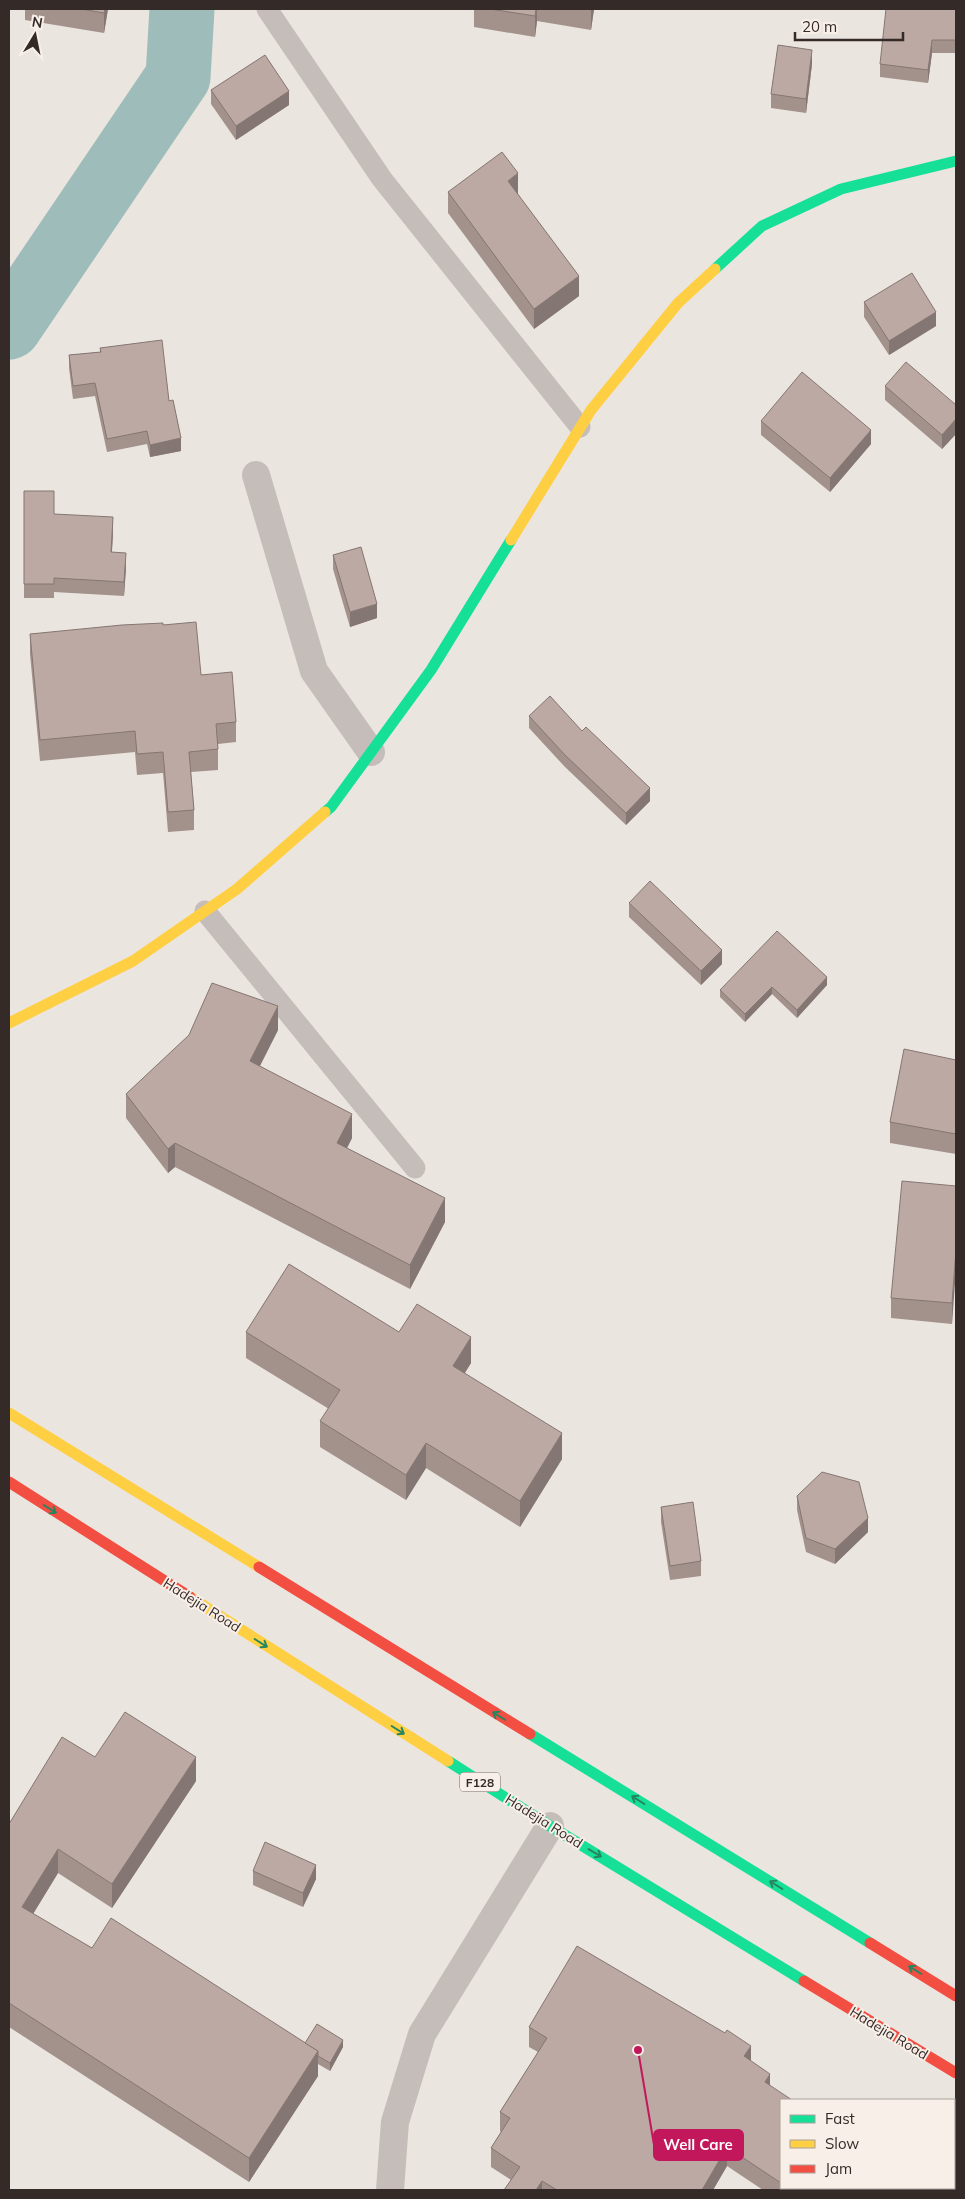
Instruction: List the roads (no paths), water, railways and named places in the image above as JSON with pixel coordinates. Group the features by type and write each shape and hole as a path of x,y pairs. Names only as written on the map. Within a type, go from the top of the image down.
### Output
{"main road":[{"path":"9,1023 133,961 237,888 331,807 431,670 591,410 678,303 762,226 841,188 956,161"},
{"path":"9,1413 956,1996"},
{"name":"Hadejia Road","path":"9,1482 550,1826 956,2074"}],"street":[{"path":"256,475 314,671 371,752"},
{"path":"390,2190 395,2122 422,2034 550,1826"}],"lane":[{"path":"267,9 382,179 580,427"},
{"path":"205,911 415,1168"}],"waterway":[{"path":"9,327 178,77 182,9"}],"place":[{"name":"Well Care","path":"638,2050"}]}
